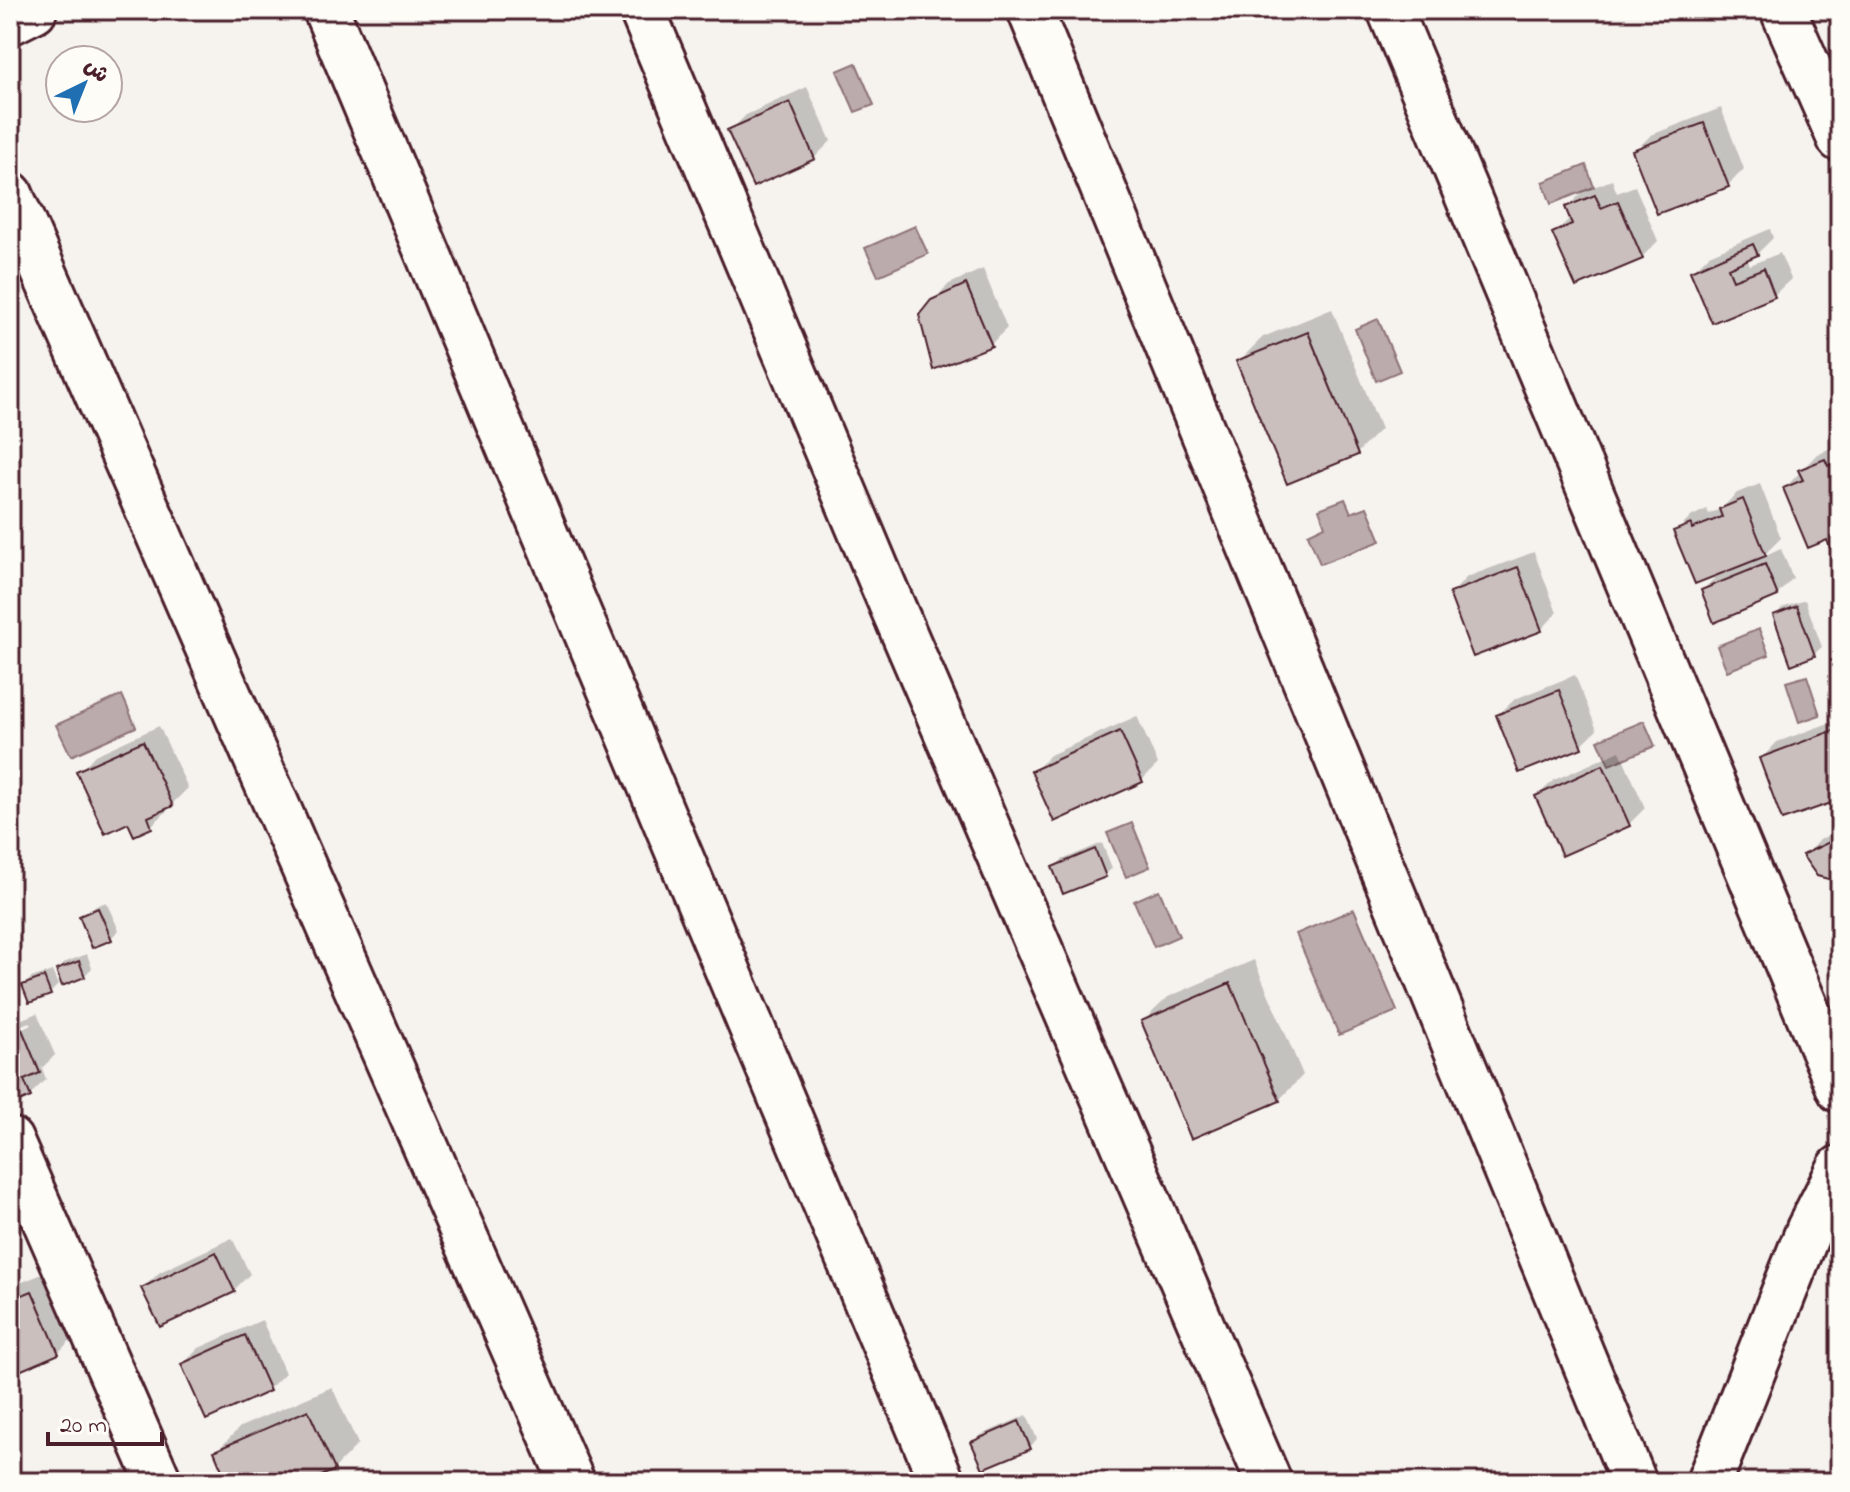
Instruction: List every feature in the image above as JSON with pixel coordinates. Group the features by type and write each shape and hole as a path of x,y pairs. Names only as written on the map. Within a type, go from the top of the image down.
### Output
{"street":[{"path":"10,22 34,10"},
{"path":"326,10 942,1482"},
{"path":"642,10 878,573 1269,1482"},
{"path":"1030,10 1634,1482"},
{"path":"1390,10 1840,1090"},
{"path":"1783,10 1840,139"},
{"path":"10,194 572,1482"},
{"path":"10,1140 159,1482"},
{"path":"1709,1482 1824,1240 1840,1168"}],"shaded area":[{"path":"856,63 874,105 855,112 837,71"},
{"path":"1586,165 1594,187 1551,204 1543,182"},
{"path":"915,226 928,254 878,276 865,248"},
{"path":"1378,319 1400,371 1376,381 1355,329"},
{"path":"1345,499 1351,513 1367,507 1381,541 1320,564 1308,534 1325,526 1319,509"},
{"path":"1759,629 1769,655 1727,671 1717,646"},
{"path":"1807,676 1820,715 1799,722 1786,682"},
{"path":"122,695 136,727 71,756 56,725"},
{"path":"1644,721 1655,746 1609,765 1598,740"},
{"path":"1132,823 1150,867 1126,877 1107,833"},
{"path":"1159,890 1179,936 1154,947 1134,901"},
{"path":"1354,909 1397,1011 1339,1035 1296,934"}],"building":[{"path":"790,102 815,159 753,187 727,130"},
{"path":"1704,123 1729,187 1657,214 1632,150"},
{"path":"1595,195 1601,208 1618,201 1643,259 1576,287 1552,233 1572,224 1565,207"},
{"path":"1753,244 1758,255 1728,268 1733,280 1764,268 1775,297 1712,323 1690,271"},
{"path":"966,284 992,346 933,370 919,315 931,300"},
{"path":"1308,332 1358,455 1287,484 1236,361"},
{"path":"1825,459 1828,466 1840,462 1840,544 1830,548 1827,540 1808,548 1783,488 1803,480 1798,470"},
{"path":"1743,499 1766,556 1695,584 1673,531 1691,524 1692,529 1722,517 1719,509"},
{"path":"1765,564 1778,596 1714,623 1701,590"},
{"path":"1518,567 1542,631 1473,657 1449,593"},
{"path":"1797,606 1815,656 1791,665 1773,615"},
{"path":"1559,690 1582,748 1519,773 1496,715"},
{"path":"1840,728 1840,800 1782,820 1759,758"},
{"path":"1120,731 1143,782 1054,822 1031,771"},
{"path":"143,741 173,806 148,817 152,828 134,836 128,823 105,834 76,771"},
{"path":"1603,765 1630,826 1562,856 1535,796"},
{"path":"1840,837 1840,882 1817,876 1802,855"},
{"path":"1095,849 1106,877 1063,894 1052,867"},
{"path":"98,908 112,940 92,948 79,916"},
{"path":"79,961 85,977 62,986 56,970"},
{"path":"44,977 51,995 29,1003 22,985"},
{"path":"1230,983 1280,1101 1191,1139 1141,1021"},
{"path":"21,1027 40,1073 24,1080 31,1097 10,1106 10,1032"},
{"path":"216,1252 235,1292 160,1327 141,1288"},
{"path":"32,1291 59,1354 10,1375 10,1300"},
{"path":"245,1335 270,1391 206,1420 181,1364"},
{"path":"308,1410 335,1470 308,1482 227,1482 214,1451"},
{"path":"1019,1421 1031,1449 983,1469 971,1442"}]}
